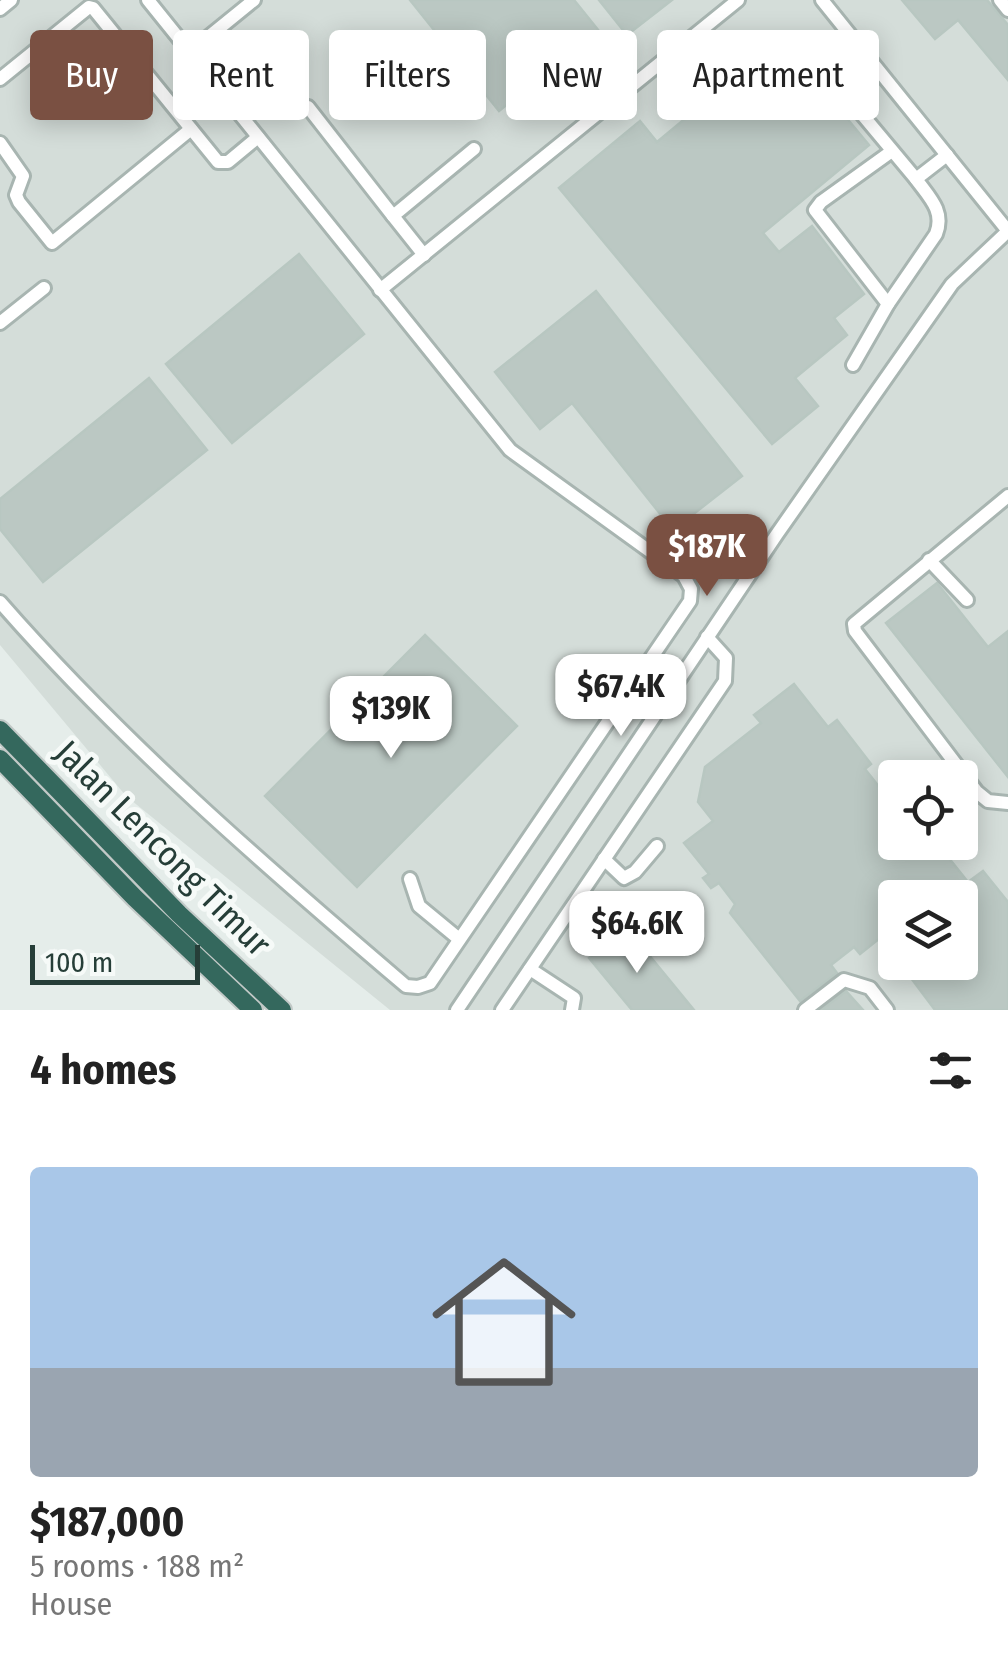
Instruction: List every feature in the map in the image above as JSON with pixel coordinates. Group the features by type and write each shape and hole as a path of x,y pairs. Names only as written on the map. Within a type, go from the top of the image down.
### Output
{"highway":[{"name":"Jalan Lencong Timur","path":"0,730 179,914 282,1010"},
{"name":"Jalan Lencong Timur","path":"0,759 135,898 253,1010"}],"street":[{"path":"0,9 12,0"},
{"path":"148,0 173,31"},
{"path":"217,30 254,0"},
{"path":"380,290 738,0"},
{"path":"457,1010 706,638 952,284 1008,231 822,0"},
{"path":"1000,0 1008,10"},
{"path":"0,79 86,8 93,8 218,162 224,163 258,137"},
{"path":"309,108 424,255"},
{"path":"0,602 106,717 252,854 406,986 418,987 430,982 690,601 691,589 684,576 510,450 244,120"},
{"path":"853,365 940,225 938,210 916,178 867,120"},
{"path":"0,143 23,176 16,195 19,202 52,243 190,129"},
{"path":"394,216 474,149"},
{"path":"888,304 815,210 892,151"},
{"path":"916,178 946,155"},
{"path":"0,322 44,288"},
{"path":"1008,496 854,624 855,631 977,792 988,801 1008,803"},
{"path":"929,560 967,600"},
{"path":"502,1010 725,680 726,658 706,638"},
{"path":"604,859 624,878 631,877 657,846"},
{"path":"410,879 419,906 459,939"},
{"path":"530,969 574,998 572,1010"},
{"path":"804,1010 844,980 870,988 888,1010"}],"shaded area":[{"path":"0,0 1008,0 1008,1010 390,1010 126,796 0,645"}],"building":[{"path":"410,0 574,0 598,30 506,30 506,105 499,111 486,95 486,30 434,30"},
{"path":"599,0 672,0 633,30 623,30"},
{"path":"902,0 987,0 1008,25 1008,80 958,20 935,39"},
{"path":"683,120 848,120 869,145 763,233 779,252 812,226 864,294 834,318 847,335 795,378 818,406 772,444 559,188 640,121 657,142"},
{"path":"299,254 364,334 232,443 166,364"},
{"path":"596,291 742,476 673,530 572,403 540,429 495,372"},
{"path":"149,378 207,450 43,582 0,529 0,499"},
{"path":"937,583 988,647 1008,631 1008,777 886,623"},
{"path":"425,635 517,726 357,887 265,796"},
{"path":"794,684 828,727 837,720 871,764 865,769 878,785 878,860 950,860 966,880 878,880 878,940 860,954 854,947 831,965 837,973 800,1001 730,913 735,904 719,883 711,888 703,878 709,874 684,843 713,821 698,802 705,767 761,723 754,715"},
{"path":"983,871 1008,902 1008,1010 935,1010 912,980 978,980 978,880 971,880"},
{"path":"626,927 694,1010 632,1010 589,958"},
{"path":"846,991 863,1010 821,1010"}]}
